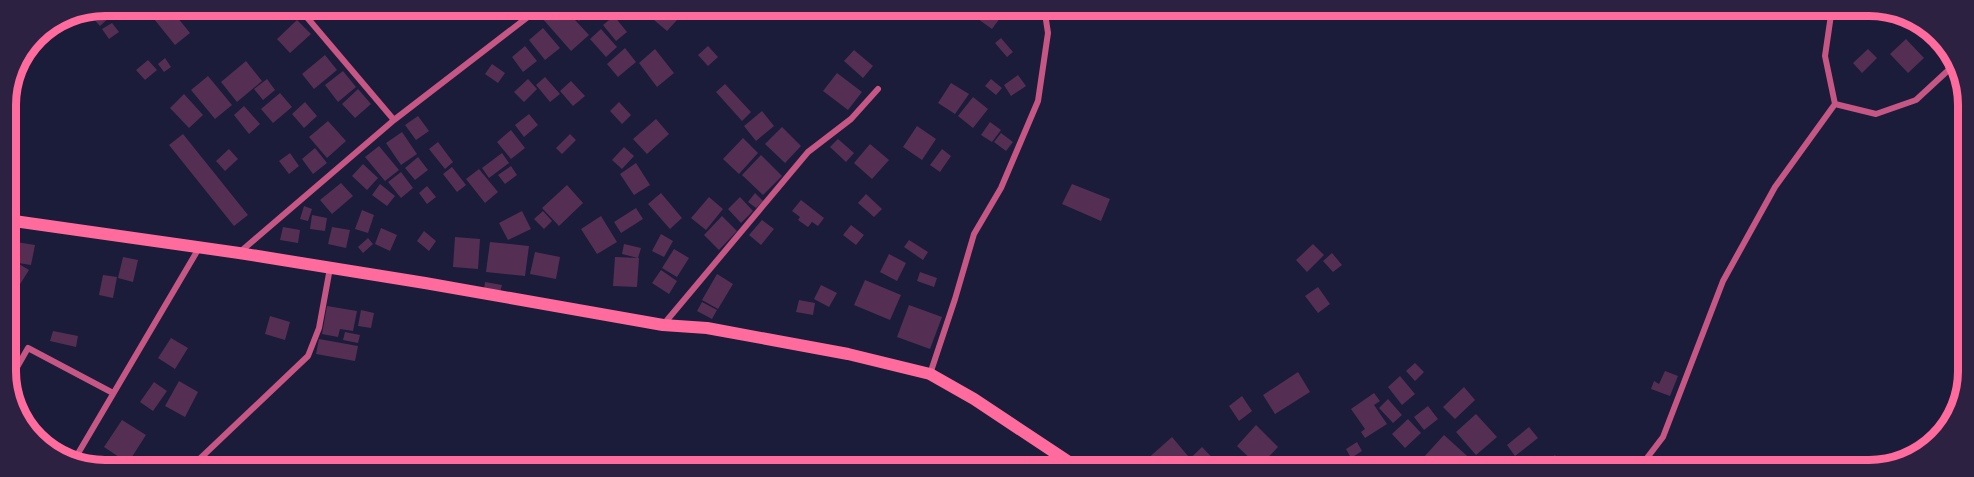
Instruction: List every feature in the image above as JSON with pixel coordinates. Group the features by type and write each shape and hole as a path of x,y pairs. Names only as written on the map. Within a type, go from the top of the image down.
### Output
{"main road":[{"path":"17,221 239,253 663,325 719,330 848,354 930,374 974,399 1066,460"}],"street":[{"path":"306,16 394,120"},
{"path":"239,253 394,120 529,16"},
{"path":"930,374 956,299 974,234 1001,188 1038,101 1048,33 1045,16"},
{"path":"1645,460 1663,437 1723,281 1775,187 1835,104 1826,56 1831,16"},
{"path":"1835,104 1876,114 1916,100 1950,69"},
{"path":"663,325 808,152 851,118 878,89"},
{"path":"77,456 199,247"},
{"path":"198,460 308,356 320,328 330,268"},
{"path":"16,369 28,348 113,393"}],"building":[{"path":"111,16 100,26 92,17"},
{"path":"158,16 176,16 190,33 175,45 154,19"},
{"path":"544,16 571,16 589,35 571,51 542,18"},
{"path":"575,16 584,16 579,21"},
{"path":"614,16 627,32 616,41 603,25"},
{"path":"658,16 672,16 677,20 667,31 654,20"},
{"path":"980,16 1001,16 992,29 978,19"},
{"path":"297,20 311,34 290,53 277,39"},
{"path":"112,23 119,32 109,39 102,29"},
{"path":"543,28 560,48 545,60 529,40"},
{"path":"601,29 617,47 606,57 590,39"},
{"path":"1001,38 1013,52 1007,57 995,43"},
{"path":"1906,39 1924,58 1908,73 1890,54"},
{"path":"525,46 537,61 523,72 512,57"},
{"path":"708,46 718,57 708,66 698,55"},
{"path":"625,48 636,62 618,77 607,64"},
{"path":"655,49 674,73 657,87 639,63"},
{"path":"1868,49 1877,58 1862,73 1853,63"},
{"path":"854,50 873,66 863,78 844,61"},
{"path":"325,55 337,70 314,89 302,74"},
{"path":"165,58 171,67 164,72 158,64"},
{"path":"148,60 157,70 145,80 136,70"},
{"path":"246,61 262,81 237,102 221,82"},
{"path":"492,64 505,73 498,83 485,74"},
{"path":"343,71 356,87 338,102 325,85"},
{"path":"837,73 862,92 848,110 823,91"},
{"path":"1018,75 1026,86 1011,96 1004,85"},
{"path":"208,76 232,105 215,119 191,90"},
{"path":"545,77 560,94 550,102 536,85"},
{"path":"267,79 275,90 263,100 254,89"},
{"path":"528,79 537,89 524,102 514,92"},
{"path":"991,79 1002,88 996,95 985,86"},
{"path":"571,81 585,96 573,106 560,91"},
{"path":"951,83 969,94 955,114 938,103"},
{"path":"725,84 751,112 742,121 716,92"},
{"path":"358,89 371,104 355,118 342,104"},
{"path":"280,93 292,107 273,123 261,109"},
{"path":"184,94 203,115 189,128 170,108"},
{"path":"973,97 988,109 973,128 958,116"},
{"path":"305,102 317,116 304,128 292,114"},
{"path":"619,102 631,115 622,124 610,111"},
{"path":"244,106 260,124 249,134 234,115"},
{"path":"762,111 774,126 756,141 744,126"},
{"path":"529,114 538,125 524,137 515,125"},
{"path":"418,116 429,131 416,140 405,125"},
{"path":"656,119 669,134 647,154 633,139"},
{"path":"328,121 346,141 327,158 309,137"},
{"path":"990,122 1001,130 992,142 981,135"},
{"path":"917,126 936,139 922,160 903,147"},
{"path":"782,127 801,146 785,163 765,144"},
{"path":"511,130 525,148 511,159 497,142"},
{"path":"402,132 417,154 401,165 386,143"},
{"path":"1001,133 1013,142 1006,151 994,142"},
{"path":"183,134 248,215 234,226 169,145"},
{"path":"570,134 576,140 562,154 556,148"},
{"path":"743,138 758,153 739,174 723,159"},
{"path":"838,139 854,153 846,162 830,147"},
{"path":"438,142 453,162 445,169 429,149"},
{"path":"870,144 889,160 872,179 854,163"},
{"path":"379,146 399,170 385,181 365,157"},
{"path":"624,147 634,156 622,169 612,160"},
{"path":"315,148 327,163 313,174 302,159"},
{"path":"229,149 238,159 225,171 216,161"},
{"path":"942,149 951,156 940,172 930,165"},
{"path":"290,153 299,166 289,174 279,161"},
{"path":"502,153 509,163 489,178 482,168"},
{"path":"761,155 782,176 763,195 742,175"},
{"path":"418,157 428,170 415,180 405,168"},
{"path":"636,163 650,185 634,195 620,174"},
{"path":"363,164 378,178 367,190 352,176"},
{"path":"511,166 517,175 505,184 498,175"},
{"path":"452,167 466,185 457,192 443,174"},
{"path":"479,169 498,192 485,203 466,179"},
{"path":"401,172 413,188 401,198 388,182"},
{"path":"341,183 353,196 332,214 320,200"},
{"path":"380,184 395,196 387,206 372,195"},
{"path":"1072,184 1110,199 1101,221 1062,204"},
{"path":"567,185 583,203 559,226 542,208"},
{"path":"427,186 436,197 427,204 419,193"},
{"path":"661,193 682,218 670,229 648,204"},
{"path":"755,193 763,201 756,208 748,202"},
{"path":"866,194 882,209 874,217 858,203"},
{"path":"709,197 723,209 706,230 691,218"},
{"path":"740,197 753,211 741,223 728,209"},
{"path":"801,200 824,218 818,226 812,222 808,227 798,220 800,217 792,211"},
{"path":"304,206 312,209 308,221 300,219"},
{"path":"636,208 643,219 621,233 614,222"},
{"path":"362,210 374,215 368,233 355,229"},
{"path":"522,211 531,229 508,240 499,223"},
{"path":"543,211 552,221 544,229 534,219"},
{"path":"312,215 327,218 325,231 310,229"},
{"path":"601,216 617,242 597,254 581,229"},
{"path":"722,216 737,231 719,250 704,235"},
{"path":"762,220 774,229 761,245 749,235"},
{"path":"851,225 864,235 856,245 843,235"},
{"path":"283,227 300,230 298,243 280,240"},
{"path":"332,227 350,230 346,248 328,244"},
{"path":"381,228 397,235 390,251 375,244"},
{"path":"424,231 436,241 429,251 417,241"},
{"path":"661,234 673,241 664,257 652,251"},
{"path":"455,237 480,239 478,269 453,267"},
{"path":"368,238 373,244 363,253 358,247"},
{"path":"909,240 928,252 923,260 904,247"},
{"path":"16,242 35,245 31,265 16,263"},
{"path":"490,242 529,246 525,276 486,272"},
{"path":"624,244 641,248 638,258 622,254"},
{"path":"1313,244 1324,255 1307,272 1296,260"},
{"path":"674,249 689,258 677,277 662,268"},
{"path":"535,252 560,257 556,279 530,274"},
{"path":"1332,253 1342,265 1333,272 1323,261"},
{"path":"889,254 906,263 897,281 880,272"},
{"path":"123,257 138,260 133,282 118,278"},
{"path":"615,257 639,258 637,287 613,286"},
{"path":"19,264 29,270 17,289 16,289 16,268"},
{"path":"661,270 677,281 669,294 652,283"},
{"path":"920,272 937,278 934,287 917,281"},
{"path":"717,274 733,284 718,309 702,300"},
{"path":"103,275 117,277 113,298 99,295"},
{"path":"865,280 901,295 890,320 854,305"},
{"path":"485,282 502,285 500,292 484,290"},
{"path":"821,285 837,293 829,307 814,299"},
{"path":"1318,287 1330,304 1318,313 1305,296"},
{"path":"799,300 815,303 813,315 796,312"},
{"path":"702,302 717,310 712,319 697,311"},
{"path":"909,305 942,317 930,349 897,337"},
{"path":"327,306 357,311 353,331 340,329 338,337 322,334"},
{"path":"361,310 374,313 371,328 358,326"},
{"path":"270,316 290,322 285,340 265,334"},
{"path":"53,331 78,336 76,347 50,341"},
{"path":"345,332 360,335 358,343 343,340"},
{"path":"171,338 188,348 175,369 158,358"},
{"path":"319,339 358,346 355,361 316,354"},
{"path":"1415,363 1424,372 1415,381 1406,371"},
{"path":"1665,371 1678,376 1670,396 1651,389 1654,381 1659,384"},
{"path":"1298,372 1310,392 1275,414 1263,395"},
{"path":"1400,376 1415,394 1402,405 1388,387"},
{"path":"179,381 198,392 185,417 165,406"},
{"path":"154,382 167,391 153,411 140,402"},
{"path":"1464,387 1475,400 1455,419 1443,407"},
{"path":"1374,393 1380,401 1374,405 1387,424 1365,438 1361,432 1365,429 1351,409"},
{"path":"1242,396 1252,411 1239,421 1229,406"},
{"path":"1388,399 1402,415 1393,423 1379,408"},
{"path":"1428,406 1438,419 1424,430 1414,417"},
{"path":"1476,414 1497,437 1476,455 1456,432"},
{"path":"1408,419 1421,433 1405,448 1392,434"},
{"path":"122,420 146,435 130,460 124,460 104,447"},
{"path":"1256,425 1278,447 1266,460 1252,460 1237,446"},
{"path":"1529,427 1538,438 1515,456 1507,445"},
{"path":"1444,435 1472,460 1421,460"},
{"path":"1172,437 1188,456 1183,460 1146,460"},
{"path":"1357,442 1362,451 1351,458 1346,449"},
{"path":"1202,447 1214,460 1188,460"},
{"path":"1555,455 1559,460 1548,460"}]}
